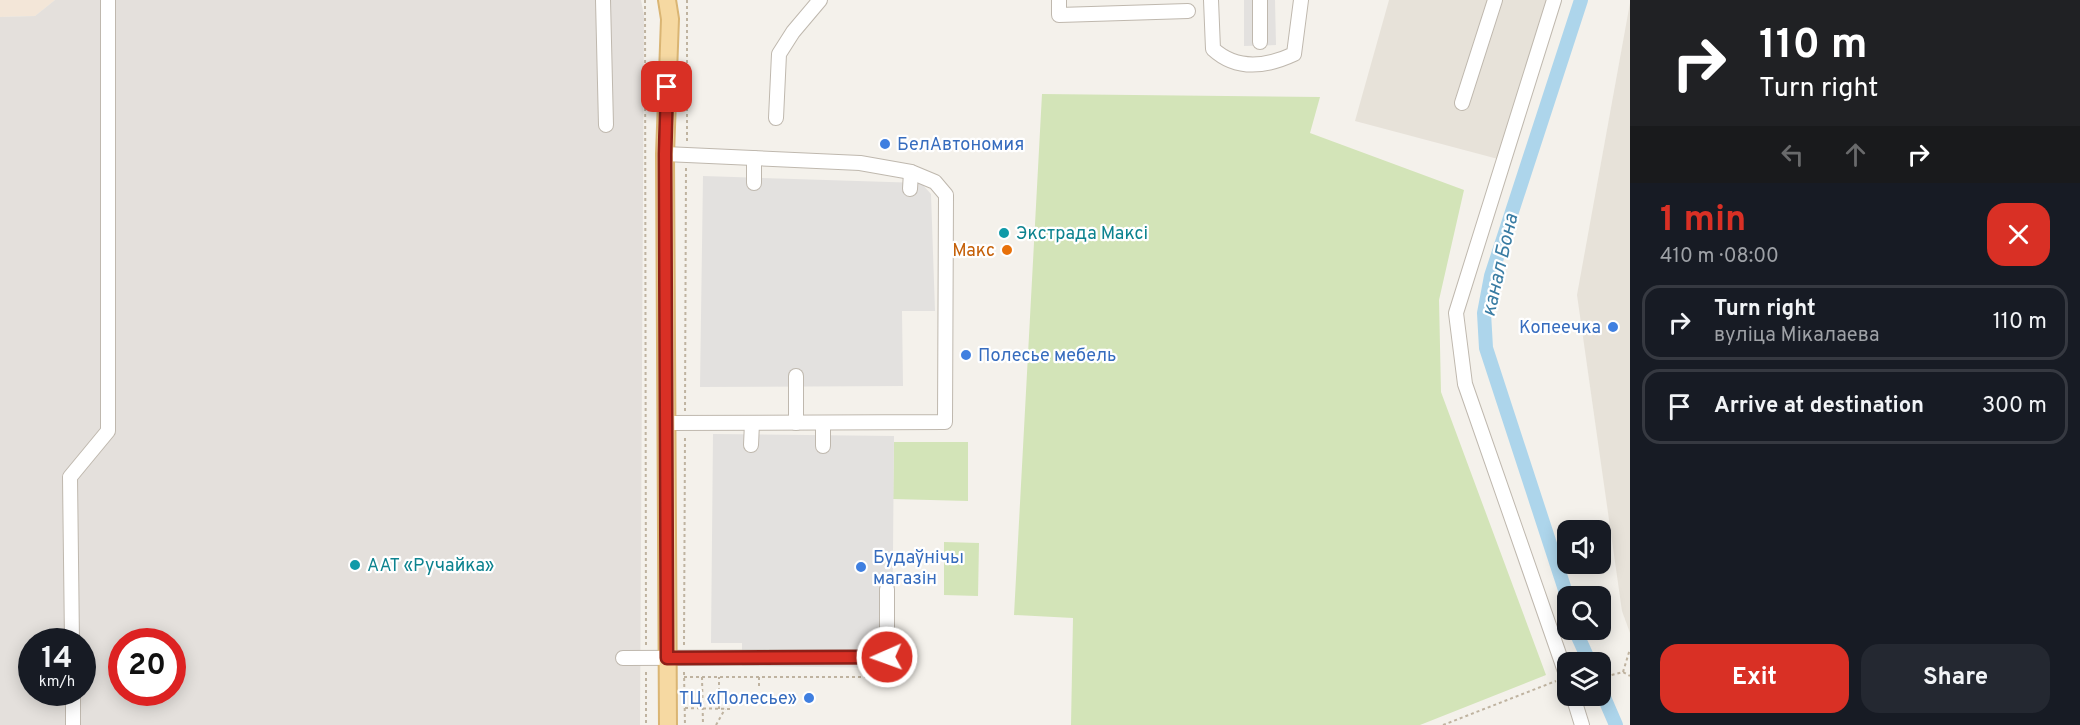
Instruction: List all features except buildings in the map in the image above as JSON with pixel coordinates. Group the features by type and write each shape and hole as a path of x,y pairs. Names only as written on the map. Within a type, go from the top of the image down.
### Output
{"main road":[{"path":"667,0 670,19 665,154 666,423 675,658 668,725"}],"lane":[{"path":"72,628 70,477 108,431 108,0"},
{"path":"603,0 606,125"},
{"path":"776,118 779,54 793,32 820,0"},
{"path":"1059,0 1059,15 1188,11"},
{"path":"1211,0 1214,49 1225,60 1254,67 1294,54 1300,0"},
{"path":"1260,0 1260,42"},
{"path":"1462,103 1495,0"},
{"path":"1554,0 1456,313 1465,384 1557,661"},
{"path":"665,154 860,164 911,172 935,182 946,195 945,422 666,423"},
{"path":"754,158 754,183"},
{"path":"910,189 911,172"},
{"path":"795,423 796,376"},
{"path":"751,445 752,423"},
{"path":"823,423 823,446"},
{"path":"623,658 887,657 887,589"},
{"path":"73,706 73,725"},
{"path":"1576,706 1582,725"}],"path":[{"path":"645,0 646,725"},
{"path":"685,725 684,677 675,658 685,423 687,0"},
{"path":"1623,672 1630,649"},
{"path":"684,677 887,677 887,657"},
{"path":"1611,676 1623,672 1630,676"},
{"path":"702,677 703,725"},
{"path":"719,677 719,709"},
{"path":"759,677 759,687"},
{"path":"1443,725 1557,681"},
{"path":"685,708 732,709"},
{"path":"716,725 725,709"}],"shaded area":[{"path":"0,0 55,0 35,16 0,17"},
{"path":"55,0 641,0 644,16 640,725 0,725 0,17 35,16"},
{"path":"1244,0 1275,0 1276,45 1244,46"},
{"path":"1389,0 1548,0 1498,159 1355,121"},
{"path":"1630,3 1630,633 1622,611 1611,520 1609,520 1577,295"},
{"path":"703,176 921,183 931,194 935,311 902,311 903,386 700,387"},
{"path":"713,434 894,436 892,668 742,666 742,643 711,643"}],"green space":[{"path":"1042,94 1320,97 1310,133 1464,190 1439,300 1441,392 1546,675 1420,725 1071,725 1073,618 1014,615"},
{"path":"894,442 968,442 968,501 893,499"},
{"path":"944,542 979,543 978,596 944,595"}],"waterway":[{"name":"канал Бона","path":"1564,586 1486,348 1484,313 1491,276 1581,0"},
{"name":"канал Бона","path":"1580,640 1585,652"},
{"name":"канал Бона","path":"1608,706 1616,725"}],"place":[{"name":"БелАвтономия","path":"885,144"},
{"name":"Экстрада Максі","path":"1004,233"},
{"name":"Макс","path":"1007,250"},
{"name":"Копеечка","path":"1613,327"},
{"name":"Полесье мебель","path":"966,355"},
{"name":"ААТ «Ручайка»","path":"355,565"},
{"name":"Будаўнічы магазін","path":"861,567"},
{"name":"ТЦ «Полесье»","path":"809,698"}],"route":[{"path":"667,87 665,154 667,658 887,657"}]}
